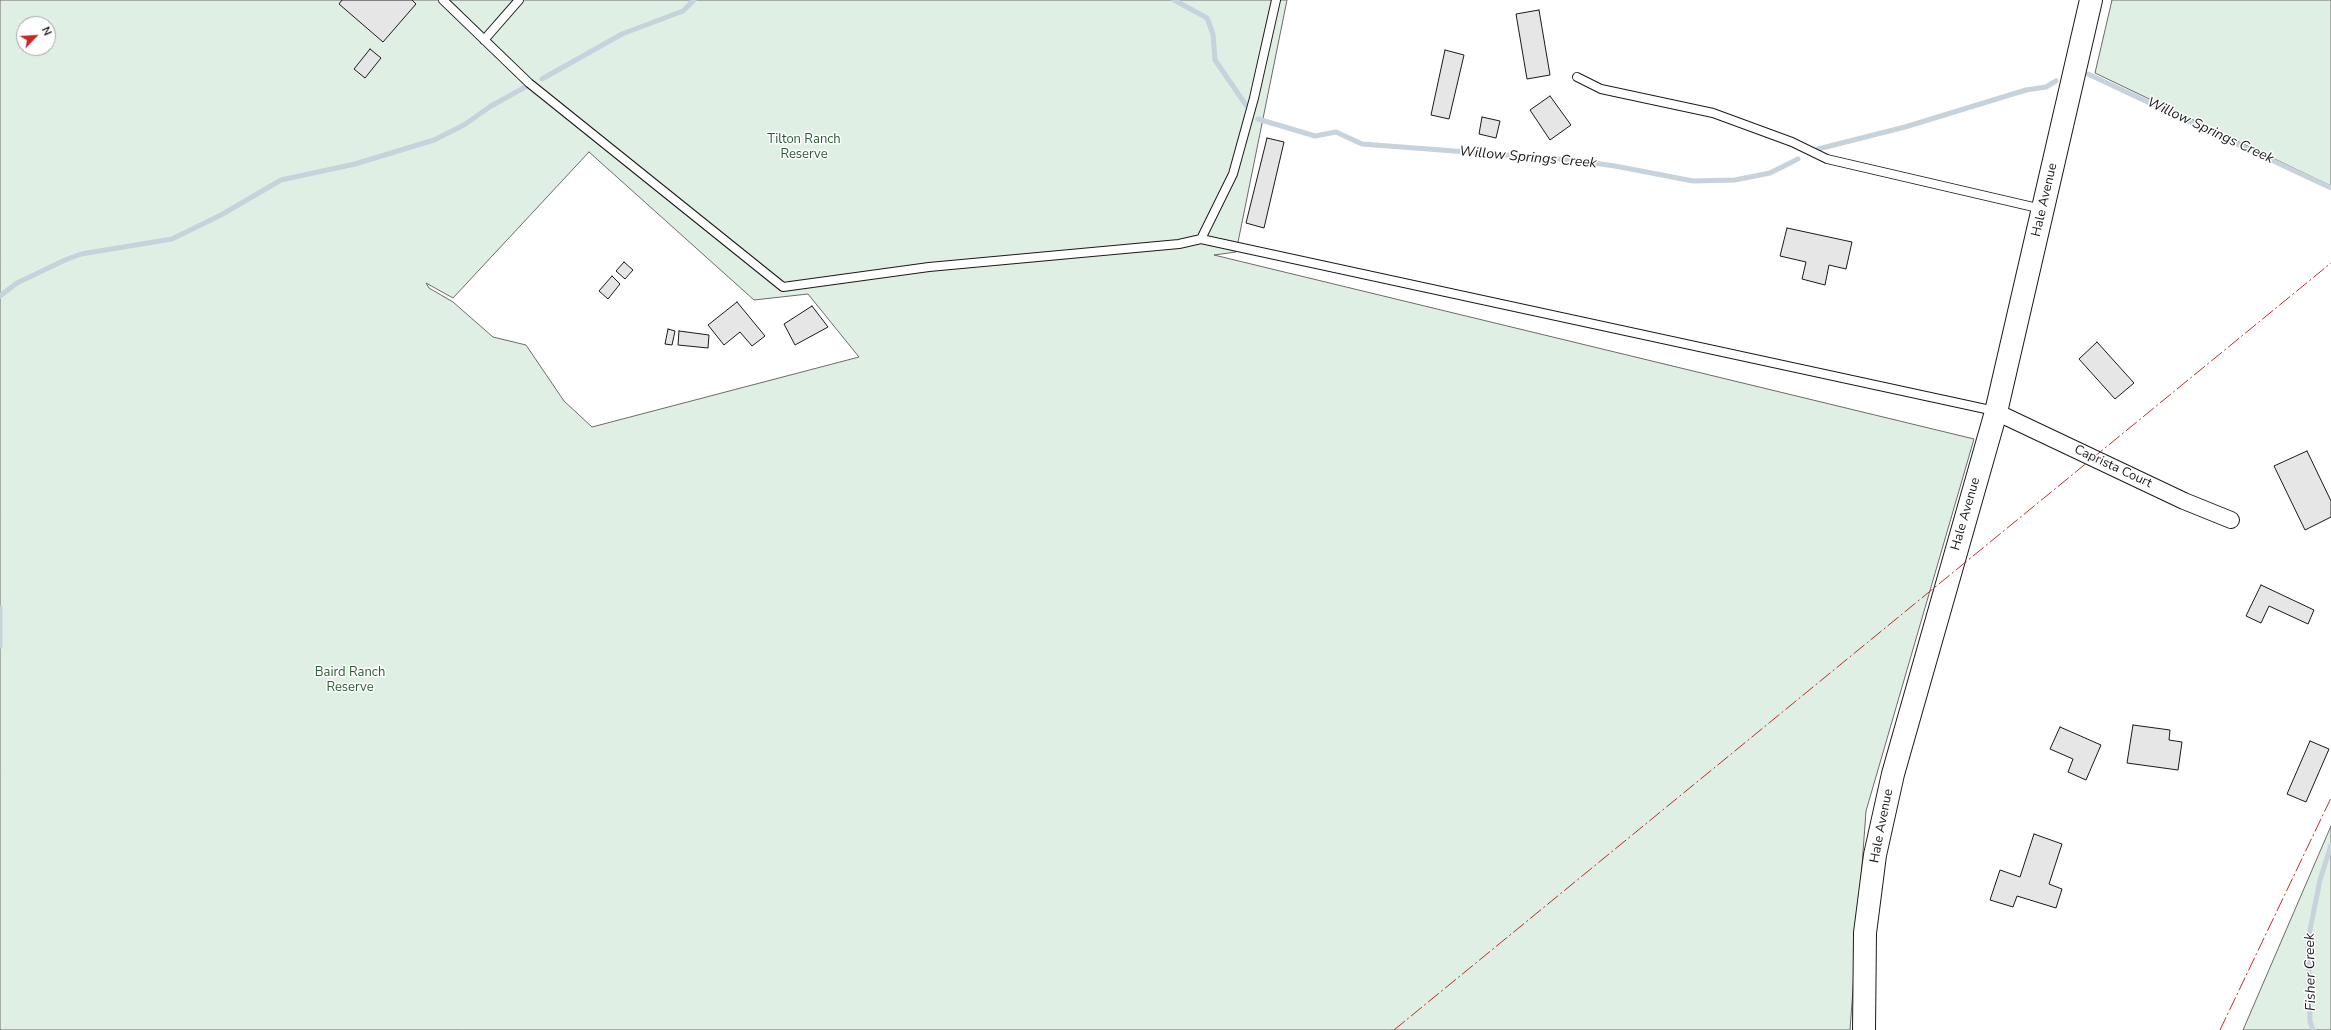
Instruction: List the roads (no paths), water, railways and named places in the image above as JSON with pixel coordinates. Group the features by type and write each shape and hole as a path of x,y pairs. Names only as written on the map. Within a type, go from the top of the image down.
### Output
{"main road":[{"name":"Hale Avenue","path":"1864,1030 1865,933 1875,855 1892,774 1996,412 2091,0"}],"street":[{"name":"Caprista Court","path":"1996,412 2184,501 2231,520"}],"lane":[{"path":"443,0 529,83 783,287 929,267 1179,244 1201,239 1996,412"},
{"path":"484,40 519,0"},
{"path":"1201,239 1233,174 1254,98 1276,0"},
{"path":"1577,77 1601,89 1713,113 1792,142 1827,159 2043,209"}],"waterway":[{"path":"542,79 622,34 683,11 694,0"},
{"name":"Willow Springs Creek","path":"1174,0 1207,18 1213,34 1215,60 1246,105"},
{"name":"Willow Springs Creek","path":"2088,74 2331,188"},
{"name":"Willow Springs Creek","path":"1818,149 1905,127 2026,90 2046,87 2056,81"},
{"path":"0,296 17,283 81,254 172,239 221,215 281,180 355,164 434,140 464,125 491,106 529,85"},
{"name":"Willow Springs Creek","path":"1258,119 1315,136 1336,132 1362,144 1573,160 1615,166 1693,181 1735,180 1770,173 1798,159"},
{"path":"0,608 0,646"},
{"name":"Fisher Creek","path":"2313,1030 2310,1021 2308,940 2320,880 2331,845"}],"park label":[{"name":"Tilton Ranch Reserve","path":"804,148"},
{"name":"Baird Ranch Reserve","path":"350,680"}]}
